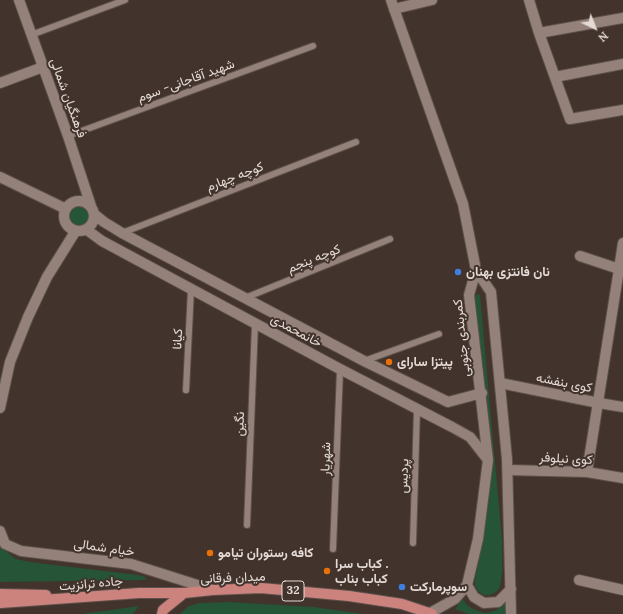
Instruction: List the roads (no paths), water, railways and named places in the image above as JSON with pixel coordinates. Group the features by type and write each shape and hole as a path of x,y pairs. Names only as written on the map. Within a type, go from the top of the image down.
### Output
{"main road":[{"name":"فرهنگیان شمالی","path":"19,0 93,210"},
{"path":"432,0 392,4 463,204 476,270 491,292 508,470 511,614"},
{"path":"529,0 539,33 570,119 623,110"},
{"path":"539,33 623,18"},
{"path":"555,77 623,64"},
{"path":"0,83 43,67"},
{"path":"0,177 66,209"},
{"path":"78,201 88,203 93,210 93,223 87,230 75,232 71,230 65,222 64,218 66,209 73,202 78,201"},
{"name":"خانمحمدی","path":"93,210 104,222 122,233 364,361 448,402 482,393"},
{"name":"خانمحمدی","path":"87,230 102,241 340,370 470,437 488,460"},
{"path":"0,408 10,362 28,317 47,277 75,232"},
{"path":"587,472 621,269 623,243"},
{"path":"580,256 621,269"},
{"name":"کمربندی جنوبی","path":"431,614 456,599 467,585 478,539 488,460 482,393 470,295 476,270"},
{"path":"238,314 245,298"},
{"name":"کوی بنفشه","path":"500,383 623,407"},
{"name":"کوی نیلوفر","path":"508,470 587,472 623,478"},
{"name":"خیام شمالی","path":"0,531 5,544 21,551 132,564 213,590"},
{"path":"579,580 623,590"},
{"path":"467,585 474,597 484,604 498,602 511,589"},
{"name":"میدان فرقانی","path":"162,614 162,610 184,593 261,588 349,596 402,604 431,614"},
{"name":"جاده ترانزیت","path":"0,603 139,593 184,593"},
{"path":"0,594 30,594 78,598"}],"lane":[{"path":"31,35 125,0"},
{"name":"شهید آقاجانی- سوم","path":"68,136 313,46"},
{"name":"کوچه چهارم","path":"122,233 356,142"},
{"name":"کوچه پنجم","path":"245,298 390,239"},
{"name":"کیانا","path":"186,390 191,289"},
{"name":"نگین","path":"247,525 255,324"},
{"path":"364,361 439,334"},
{"name":"شهریار","path":"333,548 340,370"},
{"name":"پردیس","path":"413,544 417,409"}],"place":[{"name":"نان فانتزی بهنان","path":"458,272"},
{"name":"پیتزا سارای","path":"389,362"},
{"name":"کافه رستوران تیامو","path":"210,553"},
{"name":"کباب سرا . کباب بناب","path":"327,571"},
{"name":"سوپرمارکت","path":"402,587"}]}
